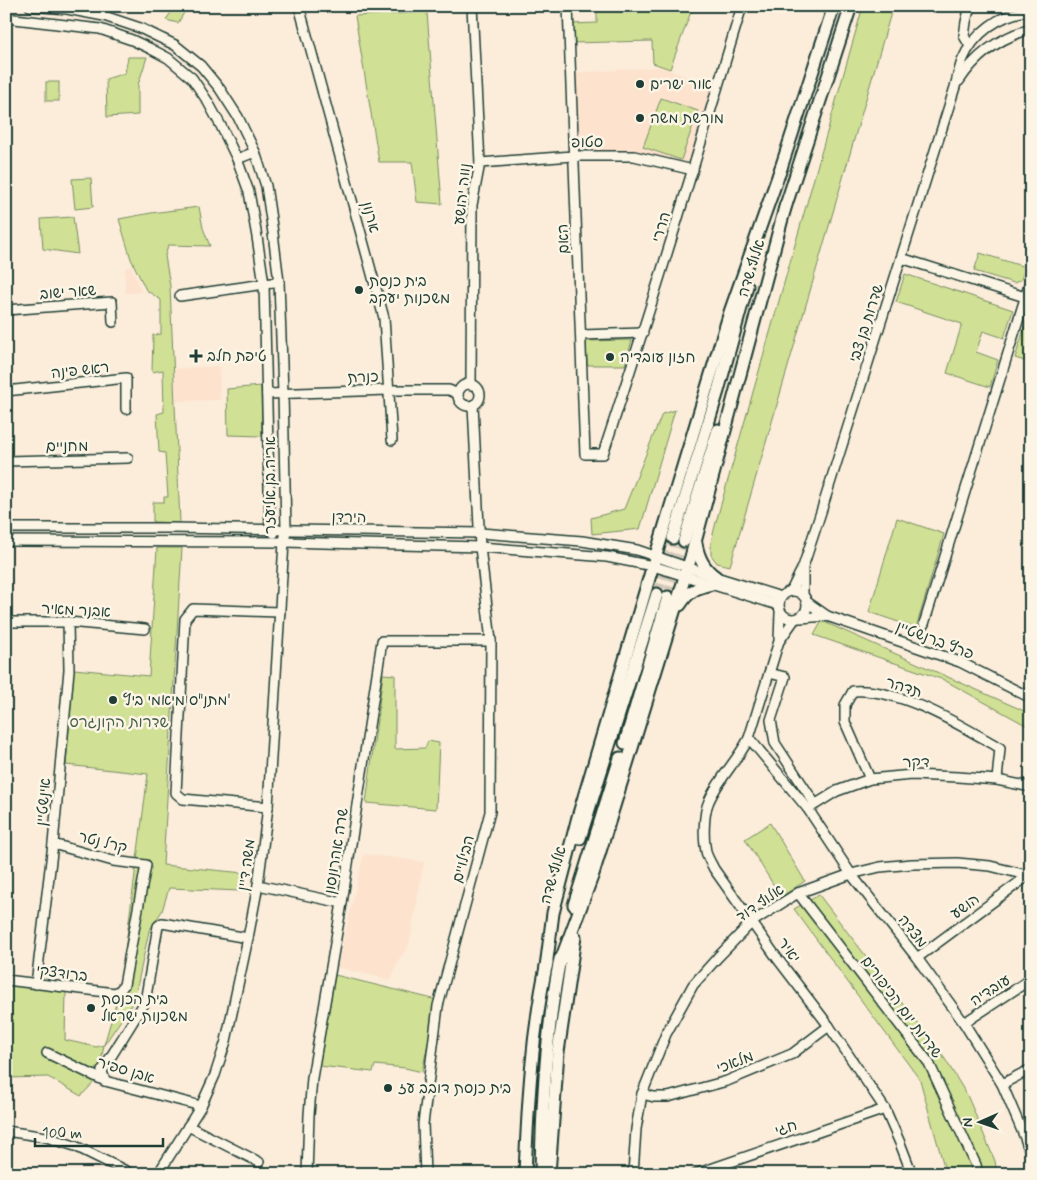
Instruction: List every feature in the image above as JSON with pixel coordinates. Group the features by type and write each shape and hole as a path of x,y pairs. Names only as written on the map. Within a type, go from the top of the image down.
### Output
{"main road":[{"name":"אלוף שדה","path":"684,540 718,391 769,204 834,6"},
{"path":"559,965 593,874 687,572 684,540 786,204 851,6"},
{"path":"546,967 553,913 578,817 730,312 781,168"},
{"path":"673,617 689,593 714,581 697,551 684,540"},
{"name":"אלוף שדה","path":"525,1174 531,1071 537,1019 546,967 562,896 662,596 621,754 564,938 545,1068 541,1174"},
{"path":"549,1174 558,1052 579,910"}],"street":[{"name":"אריה בן אליעזר","path":"30,6 104,16 140,28 175,45 200,66 220,89 238,117 254,152 266,186 279,282 286,530 284,542"},
{"name":"ארנון","path":"299,6 384,318 392,440"},
{"name":"נווה יהושע","path":"472,6 480,163 472,205 472,385"},
{"name":"האם","path":"568,6 585,454 603,454"},
{"name":"הררי","path":"603,454 643,333 742,6"},
{"path":"970,6 964,36 970,46 976,38 1001,20 1012,14 1031,11"},
{"name":"אריה בן אליעזר","path":"9,19 100,29 132,40 168,58 192,78 221,126 237,159 249,192 257,237 264,284 270,530 284,542"},
{"path":"955,88 964,74 988,49 1003,39 1031,29"},
{"name":"שדרות בן צבי","path":"791,591 802,567 962,62 970,46"},
{"path":"237,159 254,152"},
{"name":"סטופ","path":"480,163 574,156 634,156 693,170"},
{"path":"901,258 1025,296"},
{"path":"924,624 1031,279"},
{"path":"180,296 279,282"},
{"name":"שאר ישוב","path":"6,310 112,302 113,322"},
{"path":"581,335 643,333"},
{"name":"ראש פינה","path":"6,391 126,378 126,409"},
{"path":"472,385 477,388 480,394 478,401 470,406 462,404 458,398 459,391 464,386 472,385"},
{"name":"כנרת","path":"267,394 448,390 458,394"},
{"path":"473,405 480,547"},
{"name":"מחניים","path":"6,460 128,458"},
{"name":"הירדן","path":"6,528 480,533 582,542 637,550 654,561"},
{"name":"הירדן","path":"6,541 284,542 480,547 654,561 687,572"},
{"name":"משה דיין","path":"158,1174 201,1106 215,1075 226,1041 248,938 258,885 268,806 284,542"},
{"name":"הבילויים","path":"425,1174 423,1124 438,1006 490,812 491,642 480,547"},
{"name":"שדרות בן צבי","path":"802,567 805,599"},
{"path":"687,572 780,605 786,618 797,619"},
{"path":"749,738 780,640 780,605 787,592 800,593 805,599 807,606 805,613 797,619 780,640"},
{"name":"פרץ ברנשטיין","path":"805,599 827,616 960,662 1031,698"},
{"path":"268,806 183,799 176,793 185,619 193,609 280,612"},
{"name":"פרץ ברנשטיין","path":"797,619 827,616"},
{"name":"אבנר מאיר","path":"6,622 68,622 145,629"},
{"name":"אינשטיין","path":"36,984 53,844 69,670 68,622"},
{"name":"שרה אהרונסון","path":"307,1174 312,1078 342,903 382,641 491,642"},
{"name":"מצדה","path":"769,673 785,677 771,720 775,743 851,874 917,958 964,1023 1002,1084 1031,1155"},
{"name":"תדהר","path":"870,778 845,722 844,705 853,691 865,690 892,696 921,706 1000,748 997,780"},
{"name":"מצדה","path":"749,738 812,806"},
{"name":"יאיר","path":"749,738 708,802 704,830 707,854 714,869 777,958 829,1026 885,1109 912,1174"},
{"name":"דקר","path":"812,806 837,791 870,778 912,775 958,777 997,780 1031,787"},
{"name":"קרל נטר","path":"53,844 113,861 146,865 124,985 115,993"},
{"name":"אלוף דוד","path":"632,1174 636,1129 642,1094 666,1034 693,985 752,922 798,894 851,874 880,867 957,863 990,866 1030,876"},
{"name":"הושע","path":"917,958 1030,876"},
{"path":"258,885 342,903"},
{"name":"שדרות יום הכיפורים","path":"798,894 929,1063 976,1165 978,1174"},
{"path":"105,1081 102,1071 145,1002 158,926 162,922 248,938"},
{"name":"ברודצקי","path":"6,980 115,993"},
{"name":"עובדיה","path":"964,1023 1031,980"},
{"name":"מלאכי","path":"642,1094 654,1097 668,1097 727,1081 792,1054 829,1026"},
{"name":"אבן ספיר","path":"47,1053 105,1081 201,1106"},
{"path":"1002,1084 1031,1069"},
{"name":"חגי","path":"696,1174 885,1109"},
{"path":"188,1126 259,1162"},
{"path":"6,1130 46,1137 75,1146 129,1172"}],"shaded area":[{"name":"מורשת משה","path":"660,67 713,86 689,166 636,153 578,151 575,73"},
{"path":"132,267 141,292 125,293 125,268"},
{"path":"219,366 220,400 176,401 175,369"},
{"path":"364,854 424,862 409,945 399,959 391,980 337,967"}],"green space":[{"path":"175,6 188,6 178,23 166,20"},
{"path":"597,6 693,6 670,69 653,63 652,41 571,43 571,24 597,23"},
{"path":"863,6 893,6 730,566 717,563 711,555 711,542 716,522"},
{"path":"427,12 442,204 417,202 412,162 379,162 355,16"},
{"path":"128,57 147,57 138,85 138,115 107,117 106,79 125,73"},
{"path":"46,82 59,82 59,101 46,101"},
{"path":"661,98 698,111 681,160 643,147"},
{"path":"91,178 93,207 75,209 72,179"},
{"path":"199,207 203,228 210,246 168,245 165,256 170,286 180,523 153,522 153,502 164,502 164,497 168,497 165,453 159,452 157,414 164,412 163,370 152,372 153,335 161,334 161,300 146,290 131,259 119,219"},
{"path":"73,217 78,254 43,249 41,219"},
{"path":"980,253 1025,267 1021,280 1014,283 974,271"},
{"path":"905,274 1013,310 1004,338 983,331 976,352 998,360 990,387 947,373 962,324 896,302"},
{"path":"1028,316 1031,317 1031,363 1015,358"},
{"path":"632,340 625,365 587,365 586,341"},
{"path":"261,386 262,436 228,435 227,389"},
{"path":"675,410 640,529 592,534 591,518 624,509 662,414"},
{"path":"897,518 944,534 916,628 869,612"},
{"name":"שדרות הקונגרס","path":"157,548 182,548 163,865 244,873 240,891 169,888 162,911 149,931 134,1001 104,1045 120,990 148,774 66,765 74,669 149,676"},
{"path":"822,621 1031,714 1031,728 944,680 814,635"},
{"path":"383,674 395,675 395,749 425,748 428,741 439,743 436,809 366,803"},
{"path":"770,823 805,881 781,897 745,839"},
{"path":"819,895 945,1059 967,1095 995,1161 997,1174 946,1174 920,1080 794,909"},
{"path":"335,975 437,1000 422,1072 375,1065 373,1072 319,1066"},
{"path":"6,984 66,991 65,1040 96,1047 104,1045 98,1078 81,1096 48,1077 6,1078"}],"tunnel":[{"path":"657,594 673,538"},
{"path":"668,597 684,541"}],"place":[{"name":"אור ישרים","path":"640,84"},
{"name":"מורשת משה","path":"640,118"},
{"name":"בית כנסת משכנות יעקב","path":"359,290"},
{"name":"טיפת חלב","path":"196,356"},
{"name":"חזון עובדיה","path":"610,357"},
{"name":"מתנ\"ס מיאמי ביץ'","path":"113,700"},
{"name":"בית הכנסת משכנות ישראל","path":"91,1008"},
{"name":"בית כנסת דובב עז","path":"388,1088"}]}
